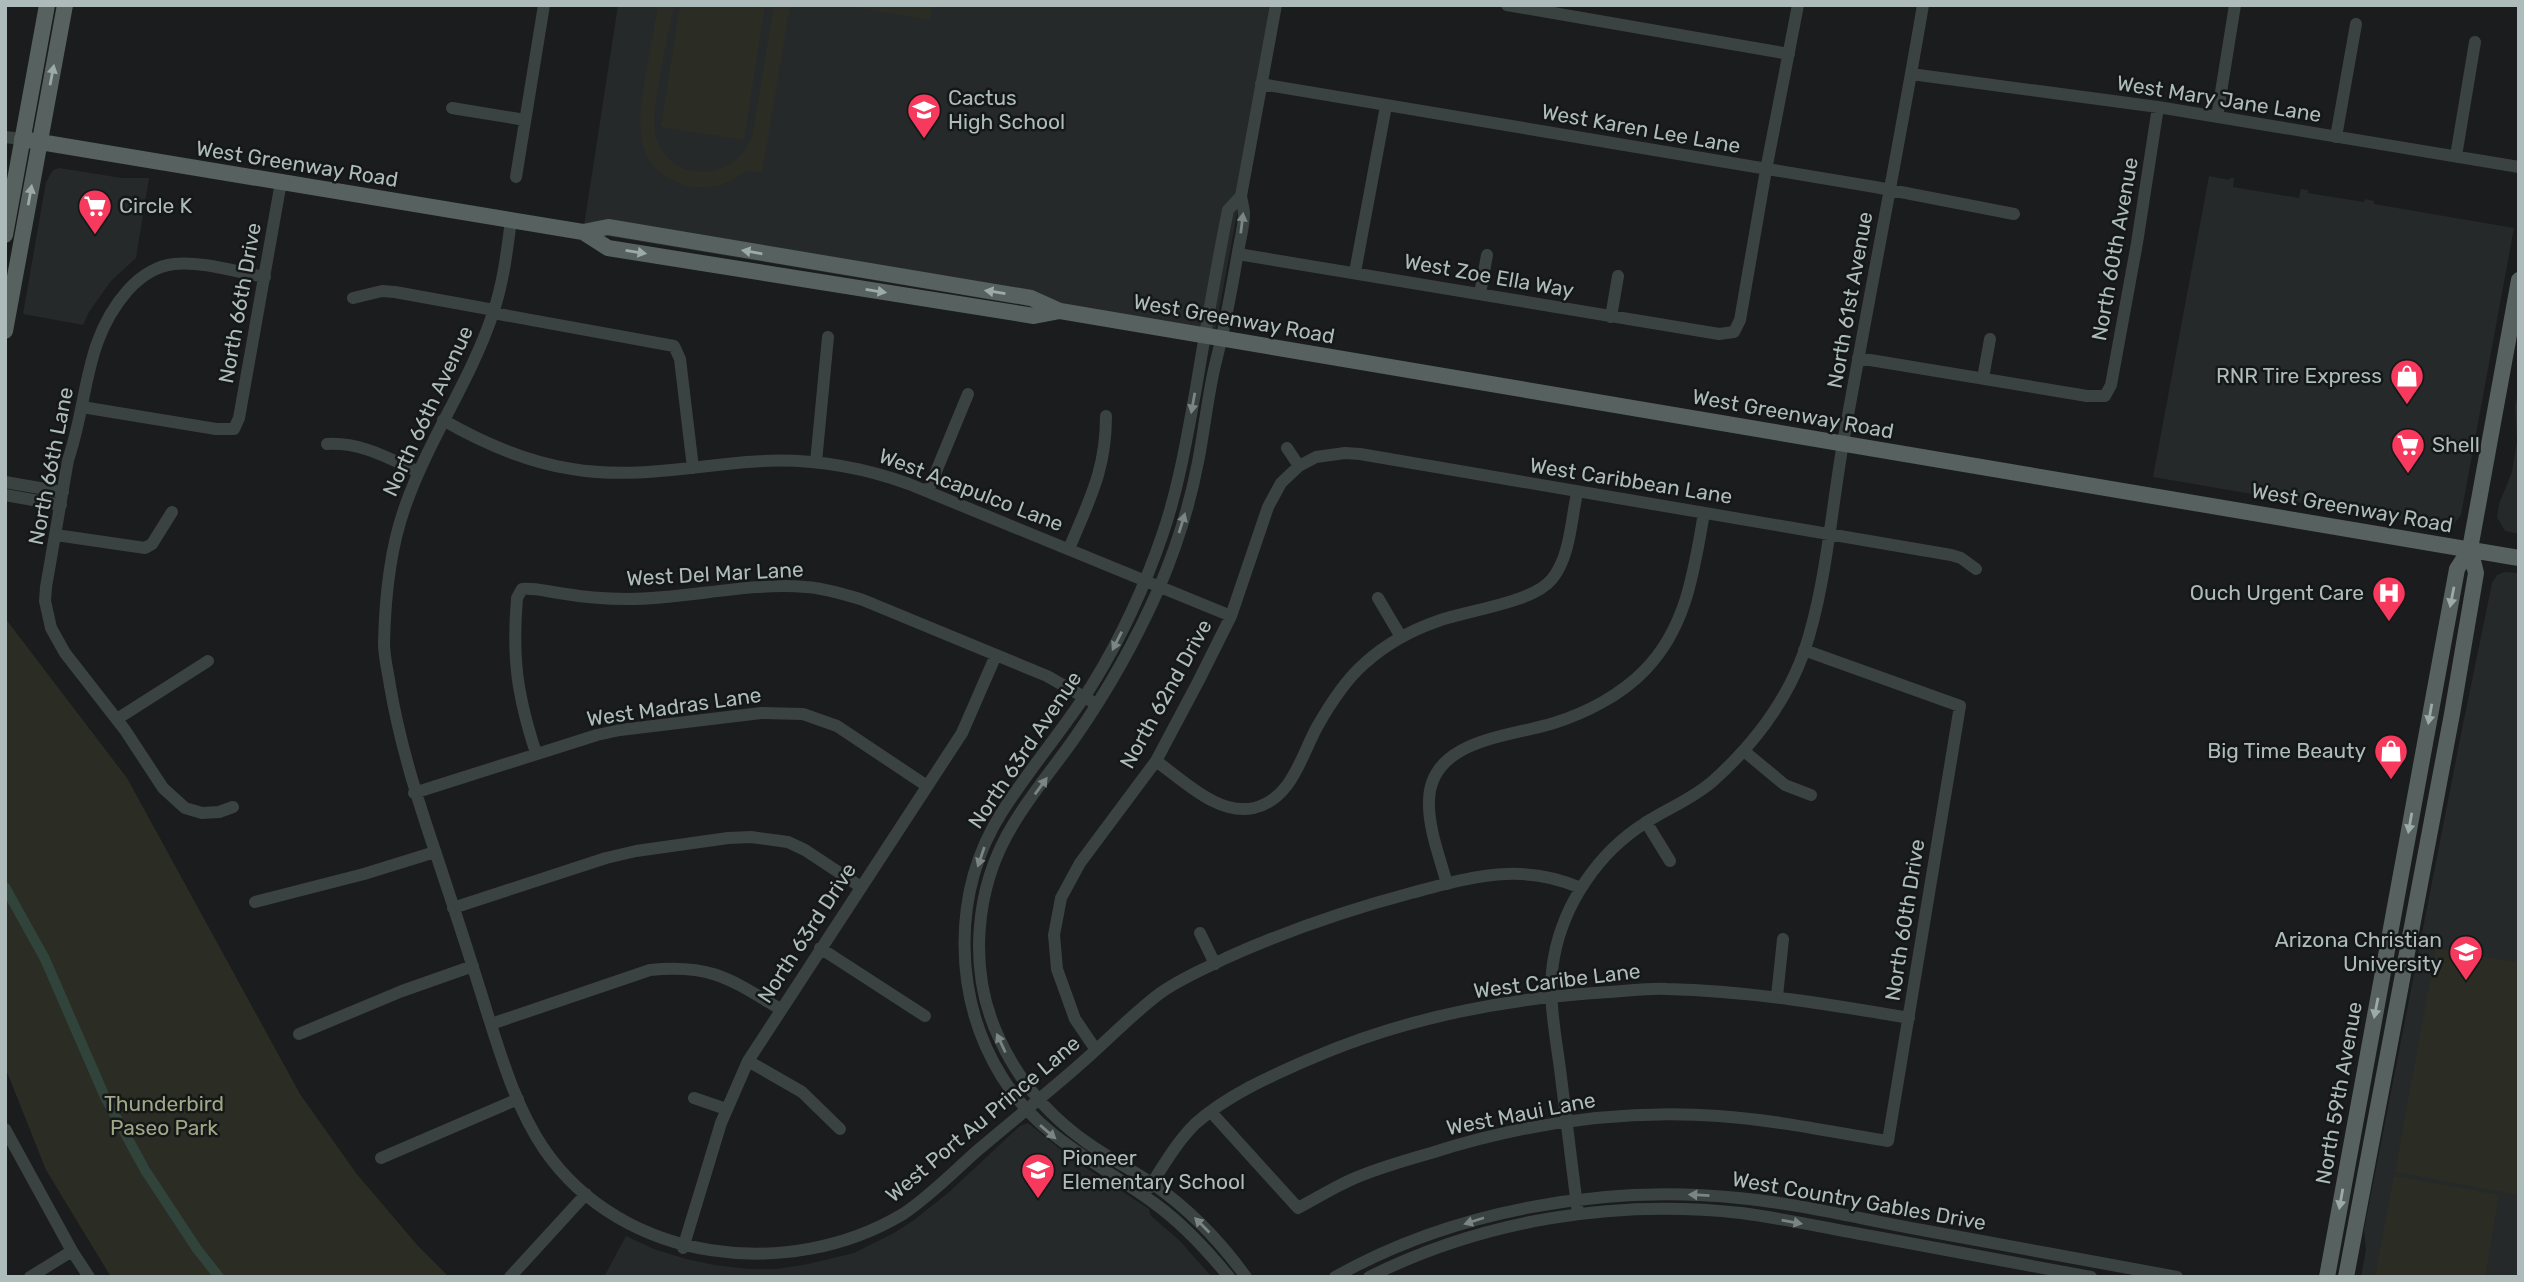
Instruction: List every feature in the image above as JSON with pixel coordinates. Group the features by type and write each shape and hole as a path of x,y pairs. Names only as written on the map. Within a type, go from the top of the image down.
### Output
{"main road":[{"path":"5,234 47,5"},
{"path":"5,331 65,5"},
{"name":"West Greenway Road","path":"22,139 583,232 608,227 1031,298 1059,311 2519,558"},
{"name":"West Greenway Road","path":"583,232 608,248 1034,316 1059,311"},
{"path":"809,280 819,263"},
{"name":"North 59th Avenue","path":"2327,1277 2457,569 2470,550 2519,280"},
{"name":"North 59th Avenue","path":"2346,1277 2459,674 2476,573 2470,550"},
{"path":"2438,671 2459,674"},
{"path":"2422,756 2444,760"}],"street":[{"path":"516,177 544,5"},
{"name":"North 63rd Avenue","path":"1229,1277 1198,1241 1144,1196 1068,1147 1025,1109 991,1058 974,1017 965,968 967,911 980,859 998,820 1084,697 1119,637 1163,532 1213,337 1238,254 1244,213 1241,196 1276,5"},
{"path":"1507,5 1790,54"},
{"path":"1766,170 1798,5"},
{"name":"North 61st Avenue","path":"1578,1214 1550,996 1553,959 1559,934 1581,888 1622,840 1646,822 1677,807 1711,783 1744,751 1777,708 1793,680 1815,613 1858,358 1923,5"},
{"path":"2217,117 2235,5"},
{"path":"2336,137 2356,24"},
{"path":"2456,156 2475,42"},
{"name":"West Mary Jane Lane","path":"1911,75 2158,107 2519,167"},
{"name":"West Karen Lee Lane","path":"1261,84 1889,190 2014,214"},
{"path":"1355,272 1386,106"},
{"name":"North 60th Avenue","path":"1983,378 2088,396 2105,396 2111,385 2158,107"},
{"path":"452,108 525,120"},
{"name":"West Greenway Road","path":"5,136 22,139"},
{"name":"West Zoe Ella Way","path":"1238,254 1718,334 1734,332 1740,320 1766,170"},
{"name":"North 66th Drive","path":"82,407 216,429 234,429 240,418 281,182"},
{"name":"North 63rd Avenue","path":"1241,196 1228,211 1198,466 1182,523 1159,587 1129,649 1096,705 1012,825 993,868 981,913 979,950 988,1007 1008,1056 1038,1101 1078,1136 1152,1183 1205,1227 1246,1277"},
{"name":"North 66th Avenue","path":"491,1024 414,793 396,724 384,649 391,561 404,508 443,420 474,362 494,312 511,220"},
{"path":"1480,294 1487,255"},
{"name":"North 66th Lane","path":"117,719 58,640 47,613 47,587 62,498 102,328 136,281 157,269 182,264 265,277"},
{"path":"1611,317 1618,276"},
{"path":"353,298 382,291 395,292 674,346 680,359 692,468"},
{"path":"816,462 828,337"},
{"path":"1858,358 1983,378 1990,339"},
{"path":"928,491 968,394"},
{"path":"1069,549 1102,466 1106,445 1106,416"},
{"name":"West Acapulco Lane","path":"443,420 484,442 515,454 571,469 635,473 770,461 816,462 870,471 928,491 1231,616"},
{"path":"327,444 346,443 360,446 419,472"},
{"path":"1287,448 1299,466"},
{"name":"West Caribbean Lane","path":"1299,466 1316,457 1360,454 1951,555 1961,558 1976,569"},
{"name":"North 62nd Drive","path":"1096,1050 1075,1019 1057,970 1054,935 1061,898 1080,863 1156,761 1231,616 1268,507 1281,483 1299,466"},
{"path":"5,482 62,498"},
{"path":"1156,761 1222,805 1244,809 1273,799 1291,779 1316,728 1353,673 1401,637 1439,621 1541,590 1560,567 1577,493"},
{"path":"5,495 62,498"},
{"path":"56,535 145,548 152,544 172,512"},
{"path":"1447,884 1433,831 1429,801 1431,787 1438,772 1448,758 1464,747 1555,723 1604,701 1646,670 1675,631 1685,604 1704,513"},
{"name":"West Del Mar Lane","path":"536,753 525,720 515,670 517,597 522,589 536,588 556,593 627,599 673,597 768,586 807,587 863,600 1047,676 1096,705"},
{"path":"1378,598 1401,637"},
{"name":"North 60th Drive","path":"1804,650 1960,706 1888,1141"},
{"name":"North 63rd Drive","path":"684,1248 726,1109 748,1062 962,733 996,655"},
{"path":"208,661 117,719 163,788 185,807 202,813 219,812 233,807"},
{"name":"West Madras Lane","path":"414,793 536,753 620,730 780,712 818,718 837,726 927,786"},
{"path":"1744,751 1785,785 1811,795"},
{"path":"1646,822 1670,861"},
{"path":"453,908 606,858 728,838 751,837 788,842 805,850 861,887"},
{"path":"255,902 364,874 435,852"},
{"name":"West Port Au Prince Lane","path":"491,1024 519,1100 545,1151 586,1194 632,1227 684,1248 734,1258 760,1259 805,1254 852,1240 905,1212 1025,1109 1038,1101 1161,993 1268,939 1322,919 1447,884 1508,874 1549,878 1581,888"},
{"path":"1200,933 1215,964"},
{"path":"1777,996 1783,939"},
{"path":"820,948 925,1016"},
{"path":"299,1034 402,991 473,967"},
{"path":"491,1024 650,970 678,967 723,976 780,1009"},
{"name":"West Caribe Lane","path":"1144,1196 1181,1139 1211,1112 1285,1070 1340,1046 1480,1007 1550,996 1664,988 1777,996 1909,1018"},
{"path":"748,1062 802,1092 840,1129"},
{"path":"694,1098 726,1109"},
{"path":"381,1158 519,1100"},
{"name":"West Maui Lane","path":"1211,1112 1298,1208 1354,1178 1414,1158 1481,1137 1566,1120 1642,1114 1718,1116 1754,1119 1888,1141"},
{"path":"5,1129 10,1149 89,1277"},
{"path":"1068,1147 1078,1136"},
{"path":"510,1277 586,1194"},
{"name":"West Country Gables Drive","path":"1335,1277 1388,1251 1465,1224 1512,1212 1576,1200 1671,1194 1740,1198 2177,1277"},
{"name":"West Country Gables Drive","path":"1368,1277 1427,1252 1492,1230 1578,1214 1648,1209 1740,1213 2028,1271 2091,1277"},
{"path":"30,1277 72,1251"},
{"path":"2028,1271 2032,1251"}],"shaded area":[{"name":"Cactus High School","path":"618,5 1276,5 1214,337 583,232"},
{"path":"59,168 122,178 149,178 136,258 111,281 83,325 23,314 46,182 53,170"},
{"path":"2209,176 2229,180 2234,178 2233,187 2299,198 2301,189 2308,190 2308,193 2364,202 2365,199 2374,201 2374,204 2514,228 2461,515 2453,525 2442,527 2153,477"},
{"path":"2519,386 2519,534 2505,531 2497,517 2499,504 2512,472 2517,441 2515,407"},
{"name":"Arizona Christian University","path":"2504,572 2519,573 2519,1277 2361,1277 2366,1250 2364,1230 2461,734 2492,583 2497,575"},
{"name":"Pioneer Elementary School","path":"1028,1123 1071,1158 1149,1209 1151,1216 1179,1240 1212,1277 604,1277 626,1236 654,1249 686,1259 749,1269 777,1269 854,1253 914,1220 948,1193 1020,1126"}],"green space":[{"path":"658,5 674,5 657,90 655,134 662,151 674,163 688,170 704,172 720,169 734,161 746,149 753,132 774,5 790,5 762,173 747,170 733,180 717,186 700,187 682,184 665,176 653,165 645,152 640,123"},
{"path":"680,5 765,5 744,140 661,127"},
{"path":"843,5 932,5 930,20"},
{"name":"Thunderbird Paseo Park","path":"5,618 127,778 300,1094 356,1173 418,1246 449,1277 111,1277 46,1170 5,1067"},
{"path":"2436,948 2519,963 2519,1195 2395,1172"},
{"path":"2394,1176 2499,1195 2485,1277 2375,1277"}],"waterway":[{"path":"5,887 45,959 105,1097 145,1170 197,1249 219,1277"}],"place":[{"name":"Cactus High School","path":"924,140"},
{"name":"Circle K","path":"95,236"},
{"name":"RNR Tire Express","path":"2407,406"},
{"name":"Shell","path":"2408,475"},
{"name":"Ouch Urgent Care","path":"2389,623"},
{"name":"Big Time Beauty","path":"2391,781"},
{"name":"Arizona Christian University","path":"2466,982"},
{"name":"Pioneer Elementary School","path":"1038,1200"}]}
